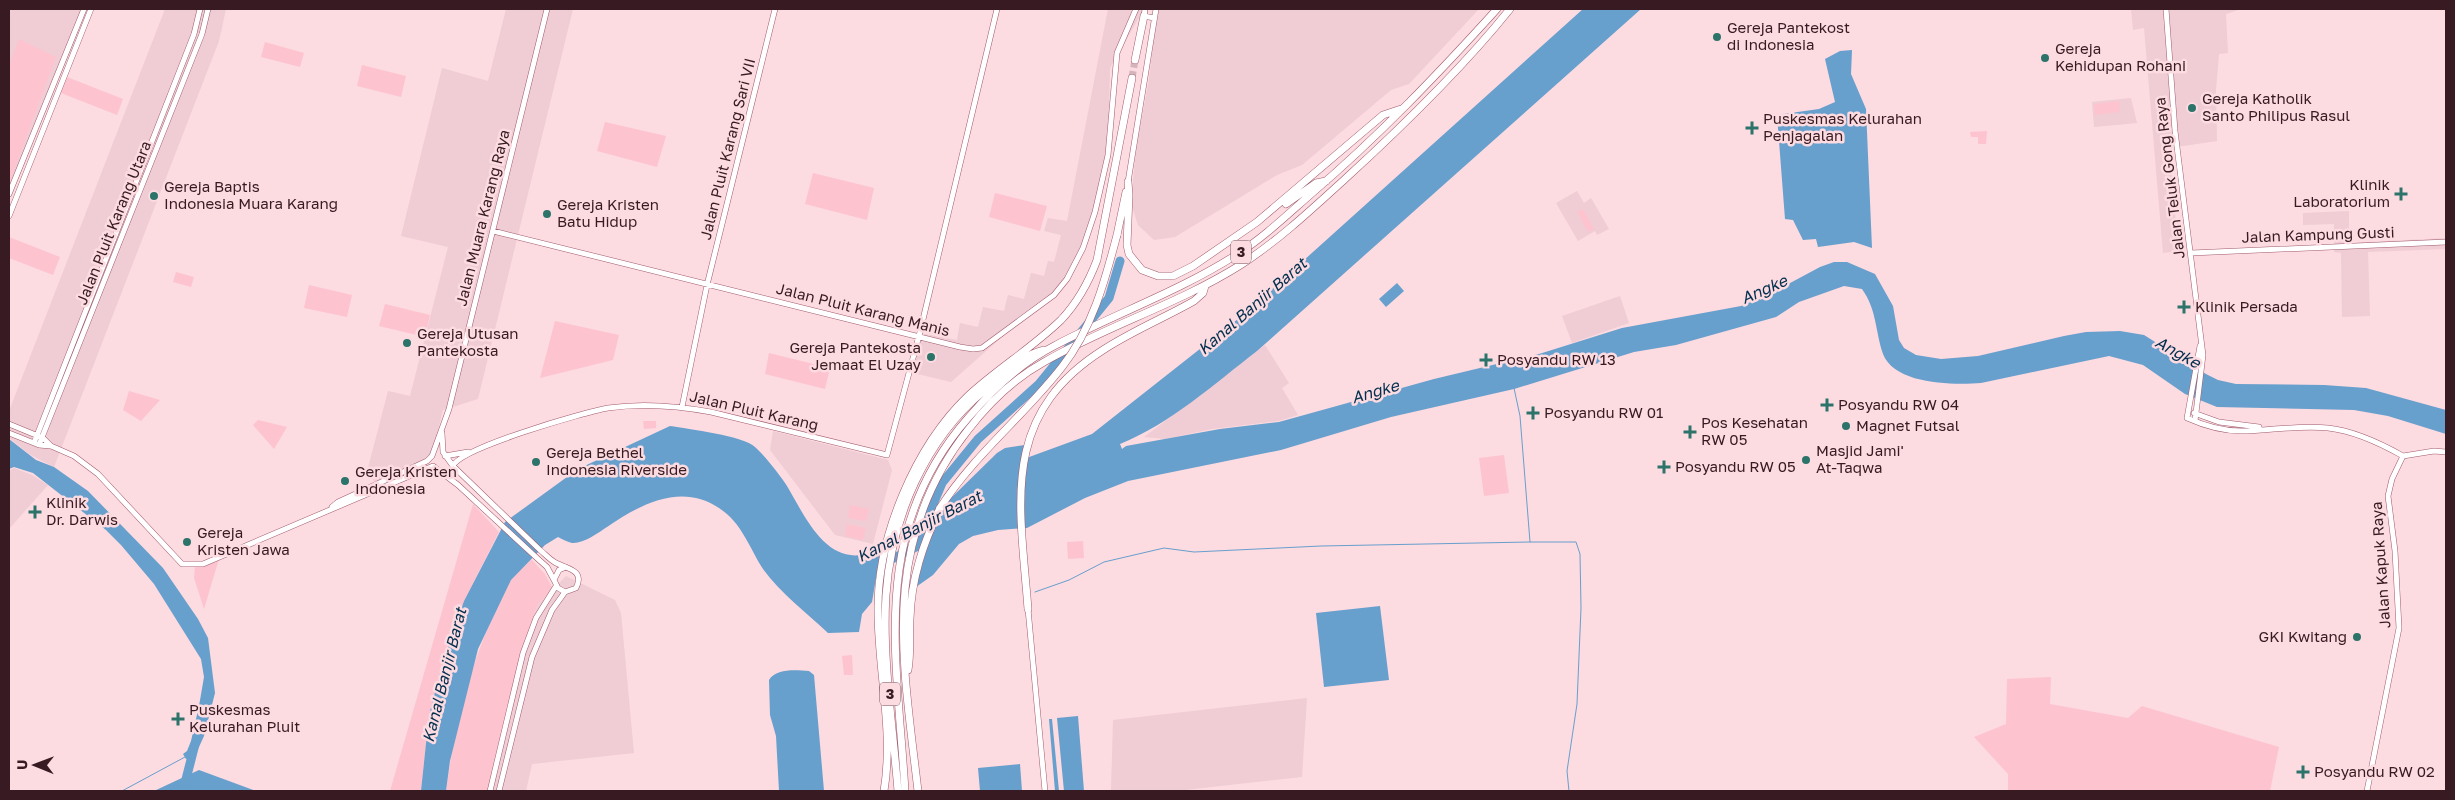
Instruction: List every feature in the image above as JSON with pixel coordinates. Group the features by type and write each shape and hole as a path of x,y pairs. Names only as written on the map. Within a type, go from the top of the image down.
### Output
{"highway":[{"path":"1484,23 1492,9"},
{"path":"1484,23 1497,9"},
{"name":"3","path":"918,791 906,678 909,661 906,619 906,570 918,518 926,498 947,459 976,419 1026,374 1064,352 1206,286 1266,248 1376,150 1450,76 1510,9"},
{"path":"1135,60 1144,12"},
{"name":"3","path":"905,791 896,664 895,602 901,547 917,498 932,467 948,442 982,402 1016,372 1049,349 1203,275 1264,235 1384,130 1484,23"},
{"path":"884,791 889,755 878,591 888,544 908,481 927,448 968,396 1061,320 1072,308 1090,280 1099,251 1132,78"},
{"path":"1211,254 1280,204 1383,115 1402,109"},
{"path":"906,619 914,576 926,537 940,508 955,485 981,454 1063,366 1094,312 1117,235 1128,182"},
{"path":"1128,182 1127,245 1129,254 1137,266 1158,276 1173,276 1233,243 1316,183 1326,182"},
{"path":"1028,609 1022,544 1020,483 1029,440 1044,407 1074,371 1121,339 1194,301 1203,293 1206,286"},
{"name":"3","path":"898,791 886,632 886,596 896,538 911,490 924,464 958,415 1010,369 1034,353 1049,349"}],"street":[{"path":"9,194 84,9"},
{"path":"9,216 91,9"},
{"name":"Jalan Pluit Karang Utara","path":"40,437 199,21 200,9"},
{"name":"Jalan Pluit Karang Utara","path":"36,444 185,77 204,28 208,9"},
{"name":"Jalan Muara Karang Raya","path":"445,456 442,433 547,9"},
{"name":"Jalan Pluit Karang Sari VII","path":"682,407 707,284 775,9"},
{"path":"918,336 997,9"},
{"name":"Jalan Pluit Karang Manis","path":"493,231 977,349 1004,333 1054,295 1067,279 1087,240 1110,143 1116,58 1136,9"},
{"path":"1128,182 1156,9"},
{"name":"Jalan Teluk Gong Raya","path":"2166,9 2174,124 2191,253 2202,361 2195,421 2187,418 2200,345"},
{"path":"1144,12 1154,18"},
{"path":"68,47 75,50"},
{"path":"64,58 70,62"},
{"path":"179,74 185,77"},
{"path":"128,203 134,205"},
{"name":"Jalan Kampung Gusti","path":"2191,253 2446,242"},
{"name":"Jalan Pluit Karang","path":"452,466 454,462 471,452 519,434 608,408 682,407 887,455 918,336"},
{"path":"2189,411 2219,422 2267,428"},
{"path":"2195,421 2230,430 2247,431 2267,428 2304,427 2340,430 2372,440 2403,456 2424,452 2446,452"},
{"path":"9,425 40,437 51,446 74,456 98,474 182,564 203,564 430,466 436,467 547,567 555,584 564,593"},
{"path":"9,433 36,444 51,446"},
{"name":"Jalan Muara Karang Raya","path":"331,508 338,502 418,465 432,456 439,436 442,433"},
{"name":"Jalan Pluit Karang","path":"445,456 459,452 471,452"},
{"path":"445,456 452,466 540,550 556,563 577,573 579,582 573,590 564,593 552,610 532,657 499,791"},
{"name":"Jalan Kapuk Raya","path":"2366,791 2399,628 2395,551 2388,496 2392,479 2403,456"},
{"path":"490,791 522,653 536,618 555,584 559,570 566,567"},
{"path":"1028,609 1045,791"}],"shaded area":[{"path":"9,9 81,9 9,186"},
{"path":"165,9 226,9 219,41 54,467 29,454 9,438 9,411"},
{"path":"506,9 573,9 478,399 443,410 430,463 378,490 368,468 388,391 410,396 448,247 401,236 442,68 488,81"},
{"path":"1108,9 1144,9 1110,68 1108,142 1088,232 1060,286 951,382 909,372 920,333 957,340 960,323 978,327 983,307 1004,311 1008,295 1024,299 1031,273 1044,276 1048,261 1054,262 1061,235 1044,231 1048,218 1067,221"},
{"path":"1157,9 1479,9 1409,84 1391,90 1302,165 1277,175 1175,237 1154,240 1138,225 1131,203 1136,149 1149,79"},
{"path":"2131,9 2241,9 2226,14 2228,53 2219,54 2216,90 2217,141 2170,148 2178,251 2163,253 2144,28 2133,30"},
{"path":"19,39 56,57 9,184 9,65"},
{"path":"265,42 304,53 300,67 261,57"},
{"path":"362,65 406,76 401,97 357,86"},
{"path":"67,77 123,99 117,115 61,93"},
{"path":"2131,98 2137,123 2094,127 2092,102"},
{"path":"2119,101 2120,112 2095,115 2094,104"},
{"path":"605,122 666,136 657,167 597,151"},
{"path":"1987,131 1986,144 1978,144 1978,137 1971,137 1970,132"},
{"path":"813,173 874,188 867,220 805,204"},
{"path":"1577,191 1584,203 1591,198 1609,229 1597,235 1595,231 1578,241 1556,203"},
{"path":"995,193 1047,206 1040,231 989,217"},
{"path":"1583,209 1594,229 1588,232 1577,212"},
{"path":"2349,211 2349,243 2446,238 2446,249 2368,252 2370,316 2342,317 2341,253 2334,252 2334,224 2303,225 2303,213"},
{"path":"9,237 60,257 53,275 9,258"},
{"path":"176,272 194,277 191,287 173,282"},
{"path":"309,285 352,295 347,317 304,308"},
{"path":"1620,296 1629,323 1572,343 1562,316"},
{"path":"385,304 430,315 425,337 379,326"},
{"path":"555,321 619,335 613,360 540,378"},
{"path":"1265,345 1289,383 1282,388 1298,415 1279,421 1212,429 1165,439 1144,437"},
{"path":"769,353 830,368 825,389 765,374"},
{"path":"129,391 160,400 141,421 123,410"},
{"path":"258,420 287,427 274,449 253,425"},
{"path":"643,421 656,421 656,428 644,429"},
{"path":"773,431 888,460 892,470 873,544 835,535 770,450"},
{"path":"1504,455 1509,493 1484,496 1479,458"},
{"path":"14,468 32,475 48,485 9,529 9,471"},
{"path":"473,504 499,532 464,601 444,658 429,715 421,791 390,791"},
{"path":"850,505 869,509 866,521 848,518"},
{"path":"847,524 866,528 863,540 845,536"},
{"path":"1083,541 1084,558 1068,559 1067,542"},
{"path":"219,559 204,609 194,578 195,565 203,567"},
{"path":"531,559 545,574 553,589 538,604 520,654 487,791 446,791 461,709 477,656 510,581"},
{"path":"566,576 615,600 621,613 634,753 532,764 526,791 487,791 520,654 538,604"},
{"path":"852,655 853,675 844,675 842,656"},
{"path":"2051,677 2050,704 2128,718 2142,706 2279,747 2270,791 2008,791 2008,774 1974,737 2006,724 2007,679"},
{"path":"1307,698 1302,777 1176,791 1111,791 1113,720"}],"water":[{"path":"1583,9 1641,9 1257,351 1174,414 1138,436 1120,444 1122,449 1126,446 1220,429 1279,422 1434,379 1539,354 1622,328 1741,306 1768,295 1820,267 1834,262 1847,262 1875,274 1893,306 1899,340 1904,348 1916,355 1941,359 1978,356 2086,332 2120,331 2144,335 2218,380 2236,384 2324,385 2366,388 2446,410 2446,434 2388,416 2354,410 2217,407 2185,394 2143,365 2109,356 1981,383 1956,384 1926,381 1900,372 1890,364 1883,354 1873,312 1867,297 1862,289 1844,286 1799,302 1776,317 1676,345 1634,352 1514,389 1391,417 1281,450 1128,481 1085,498 1027,528 998,530 973,536 959,544 933,575 916,587 928,537 948,501 997,453 1005,448 1025,445 1021,460 1092,434 1243,315"},
{"path":"1852,50 1851,74 1866,109 1872,248 1854,242 1818,247 1816,239 1803,240 1793,220 1785,219 1777,115 1819,109 1835,102 1825,59 1840,51"},
{"path":"1397,283 1404,291 1386,307 1379,299"},
{"path":"670,426 715,434 749,443 768,460 787,486 813,529 823,541 835,550 848,555 863,555 881,548 872,602 862,614 859,632 828,633 770,578 734,521 719,508 705,500 690,497 675,497 646,504 581,542 572,543 558,537 545,545 511,580 478,649 450,761 446,791 421,791 429,715 444,658 464,601 505,522 578,469"},
{"path":"9,439 36,460 54,467 88,491 163,568 198,619 208,638 215,693 204,736 194,758 186,759 183,754 187,751 191,741 199,706 204,677 201,659 154,584 106,530 33,473 14,467 9,469"},
{"path":"1380,606 1389,680 1324,687 1316,613"},
{"path":"792,670 809,671 814,675 824,791 779,791 776,736 770,715 769,680 776,673"},
{"path":"1078,716 1084,791 1064,791 1057,718"},
{"path":"1049,719 1052,719 1059,791 1055,791"},
{"path":"1020,764 1022,791 980,791 978,768"},
{"path":"199,770 256,791 154,791"}],"waterway":[{"path":"915,547 942,483 978,439 1039,384 1109,298 1120,261"},
{"path":"1514,388 1520,416 1530,542 1576,542 1580,554 1581,608 1577,704 1567,771 1569,791"},
{"name":"Kanal Banjir Barat","path":"868,571 930,540"},
{"path":"1035,592 1069,580 1104,562 1164,548 1194,552 1321,546 1530,542"},
{"path":"184,787 194,748"},
{"path":"122,791 185,757"}],"tunnel":[{"path":"1132,78 1135,60"}],"place":[{"name":"Gereja Pantekost di Indonesia","path":"1717,37"},
{"name":"Gereja Kehidupan Rohani","path":"2045,58"},
{"name":"Gereja Katholik Santo Philipus Rasul","path":"2192,108"},
{"name":"Puskesmas Kelurahan Penjagalan","path":"1752,128"},
{"name":"Klinik Laboratorium","path":"2401,194"},
{"name":"Gereja Baptis Indonesia Muara Karang","path":"154,196"},
{"name":"Gereja Kristen Batu Hidup","path":"547,214"},
{"name":"Klinik Persada","path":"2184,307"},
{"name":"Gereja Utusan Pantekosta","path":"407,343"},
{"name":"Gereja Pantekosta Jemaat El Uzay","path":"931,357"},
{"name":"Posyandu RW 13","path":"1486,360"},
{"name":"Posyandu RW 04","path":"1827,405"},
{"name":"Posyandu RW 01","path":"1533,413"},
{"name":"Magnet Futsal","path":"1846,426"},
{"name":"Pos Kesehatan RW 05","path":"1690,432"},
{"name":"Masjid Jami' At-Taqwa","path":"1806,460"},
{"name":"Gereja Bethel Indonesia Riverside","path":"536,462"},
{"name":"Posyandu RW 05","path":"1664,467"},
{"name":"Gereja Kristen Indonesia","path":"345,481"},
{"name":"Klinik Dr. Darwis","path":"35,512"},
{"name":"Gereja Kristen Jawa","path":"187,542"},
{"name":"GKI Kwitang","path":"2357,637"},
{"name":"Puskesmas Kelurahan Pluit","path":"178,719"},
{"name":"Posyandu RW 02","path":"2303,772"}],"water label":[{"name":"Angke","path":"1764,289"},
{"name":"Angke","path":"2178,352"},
{"name":"Angke","path":"1375,391"}]}
